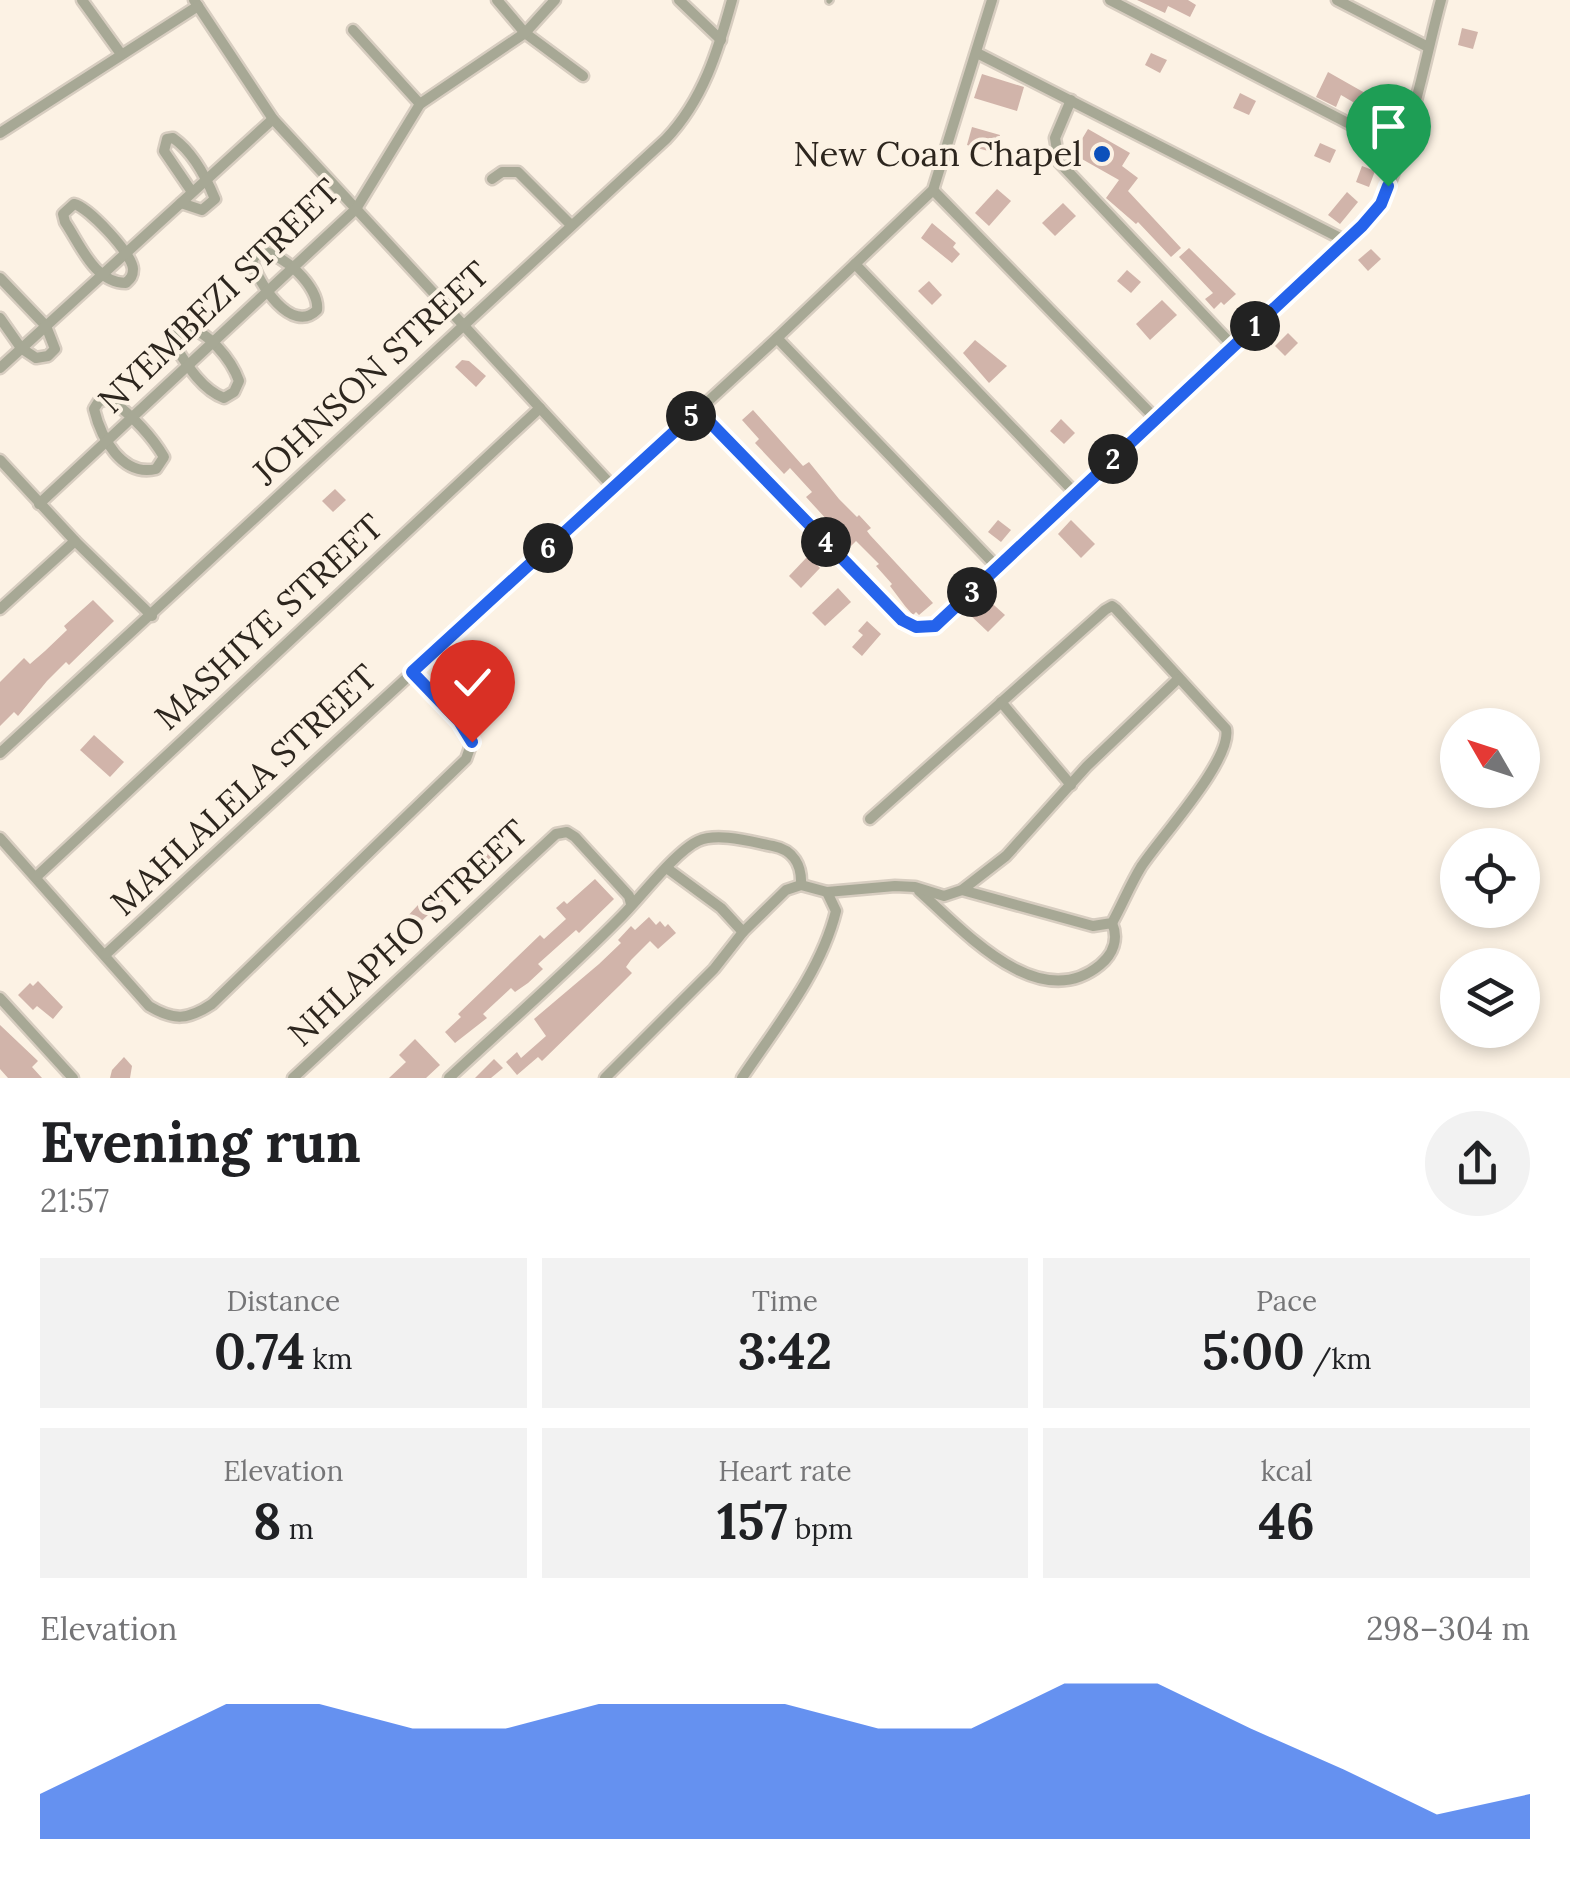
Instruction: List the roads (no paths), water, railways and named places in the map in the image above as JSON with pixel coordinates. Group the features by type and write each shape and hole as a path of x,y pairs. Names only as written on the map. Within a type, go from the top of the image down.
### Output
{"street":[{"path":"82,0 121,54"},
{"path":"497,0 526,33 583,76"},
{"name":"NYEMBEZI STREET","path":"39,504 356,209 420,104 526,33 555,0"},
{"path":"679,0 722,40"},
{"name":"JOHNSON STREET","path":"0,754 678,127 698,95 722,40 732,0"},
{"name":"MAHLALELA STREET","path":"106,954 934,190 992,0"},
{"path":"1110,0 1400,150"},
{"path":"1337,0 1428,47"},
{"path":"698,410 902,620 920,628 939,624 1381,204 1400,150 1440,0"},
{"path":"0,134 196,3 273,118 614,487"},
{"path":"354,30 420,104"},
{"path":"977,54 1346,241"},
{"path":"1071,100 1055,138 1060,162 1233,346"},
{"path":"0,368 273,118"},
{"path":"182,202 202,210 215,199 207,179 181,144 167,139 164,151 192,192"},
{"path":"492,179 502,172 518,172 571,225"},
{"path":"934,190 1156,419"},
{"path":"80,204 126,252 133,266 126,283 113,283 100,275 65,222 63,214 68,208 80,204"},
{"path":"260,251 270,251 293,268 318,301 318,310 309,318 299,320 288,314 256,276 252,260 260,251"},
{"path":"854,264 1076,494"},
{"path":"0,278 46,326 55,343 48,356 36,358 21,348 0,318"},
{"path":"184,328 194,328 212,342 239,381 234,392 224,398 214,394 188,366 176,346 177,336 184,328"},
{"path":"777,338 998,568"},
{"path":"110,398 133,417 164,457 156,469 142,472 131,468 106,442 94,409 100,401 110,398"},
{"name":"MASHIYE STREET","path":"36,877 540,408"},
{"path":"0,460 152,616"},
{"path":"0,609 75,541"},
{"path":"870,818 1112,606 1226,729 1228,737 1201,788 1139,870 1112,924 1116,942 1105,961 1080,976 1046,979 1005,964 915,887"},
{"path":"0,838 149,1006 179,1019 197,1014 212,1004 472,751 467,731 412,672"},
{"path":"605,1078 714,970 743,932 786,890 801,885 827,892 858,886 915,887 944,896 962,890 1006,856 1178,678"},
{"path":"1001,702 1071,785"},
{"name":"NHLAPHO STREET","path":"293,1078 550,838 563,832 575,838 629,896 631,904"},
{"path":"449,1078 595,943 647,885 694,843 720,838 787,850 802,872 801,885"},
{"path":"668,869 721,908 743,932"},
{"path":"962,890 1093,926 1112,924"},
{"path":"742,1078 804,983 824,942 836,911 827,892"},
{"path":"0,998 73,1078"}],"place":[{"name":"New Coan Chapel","path":"1102,154"}]}
